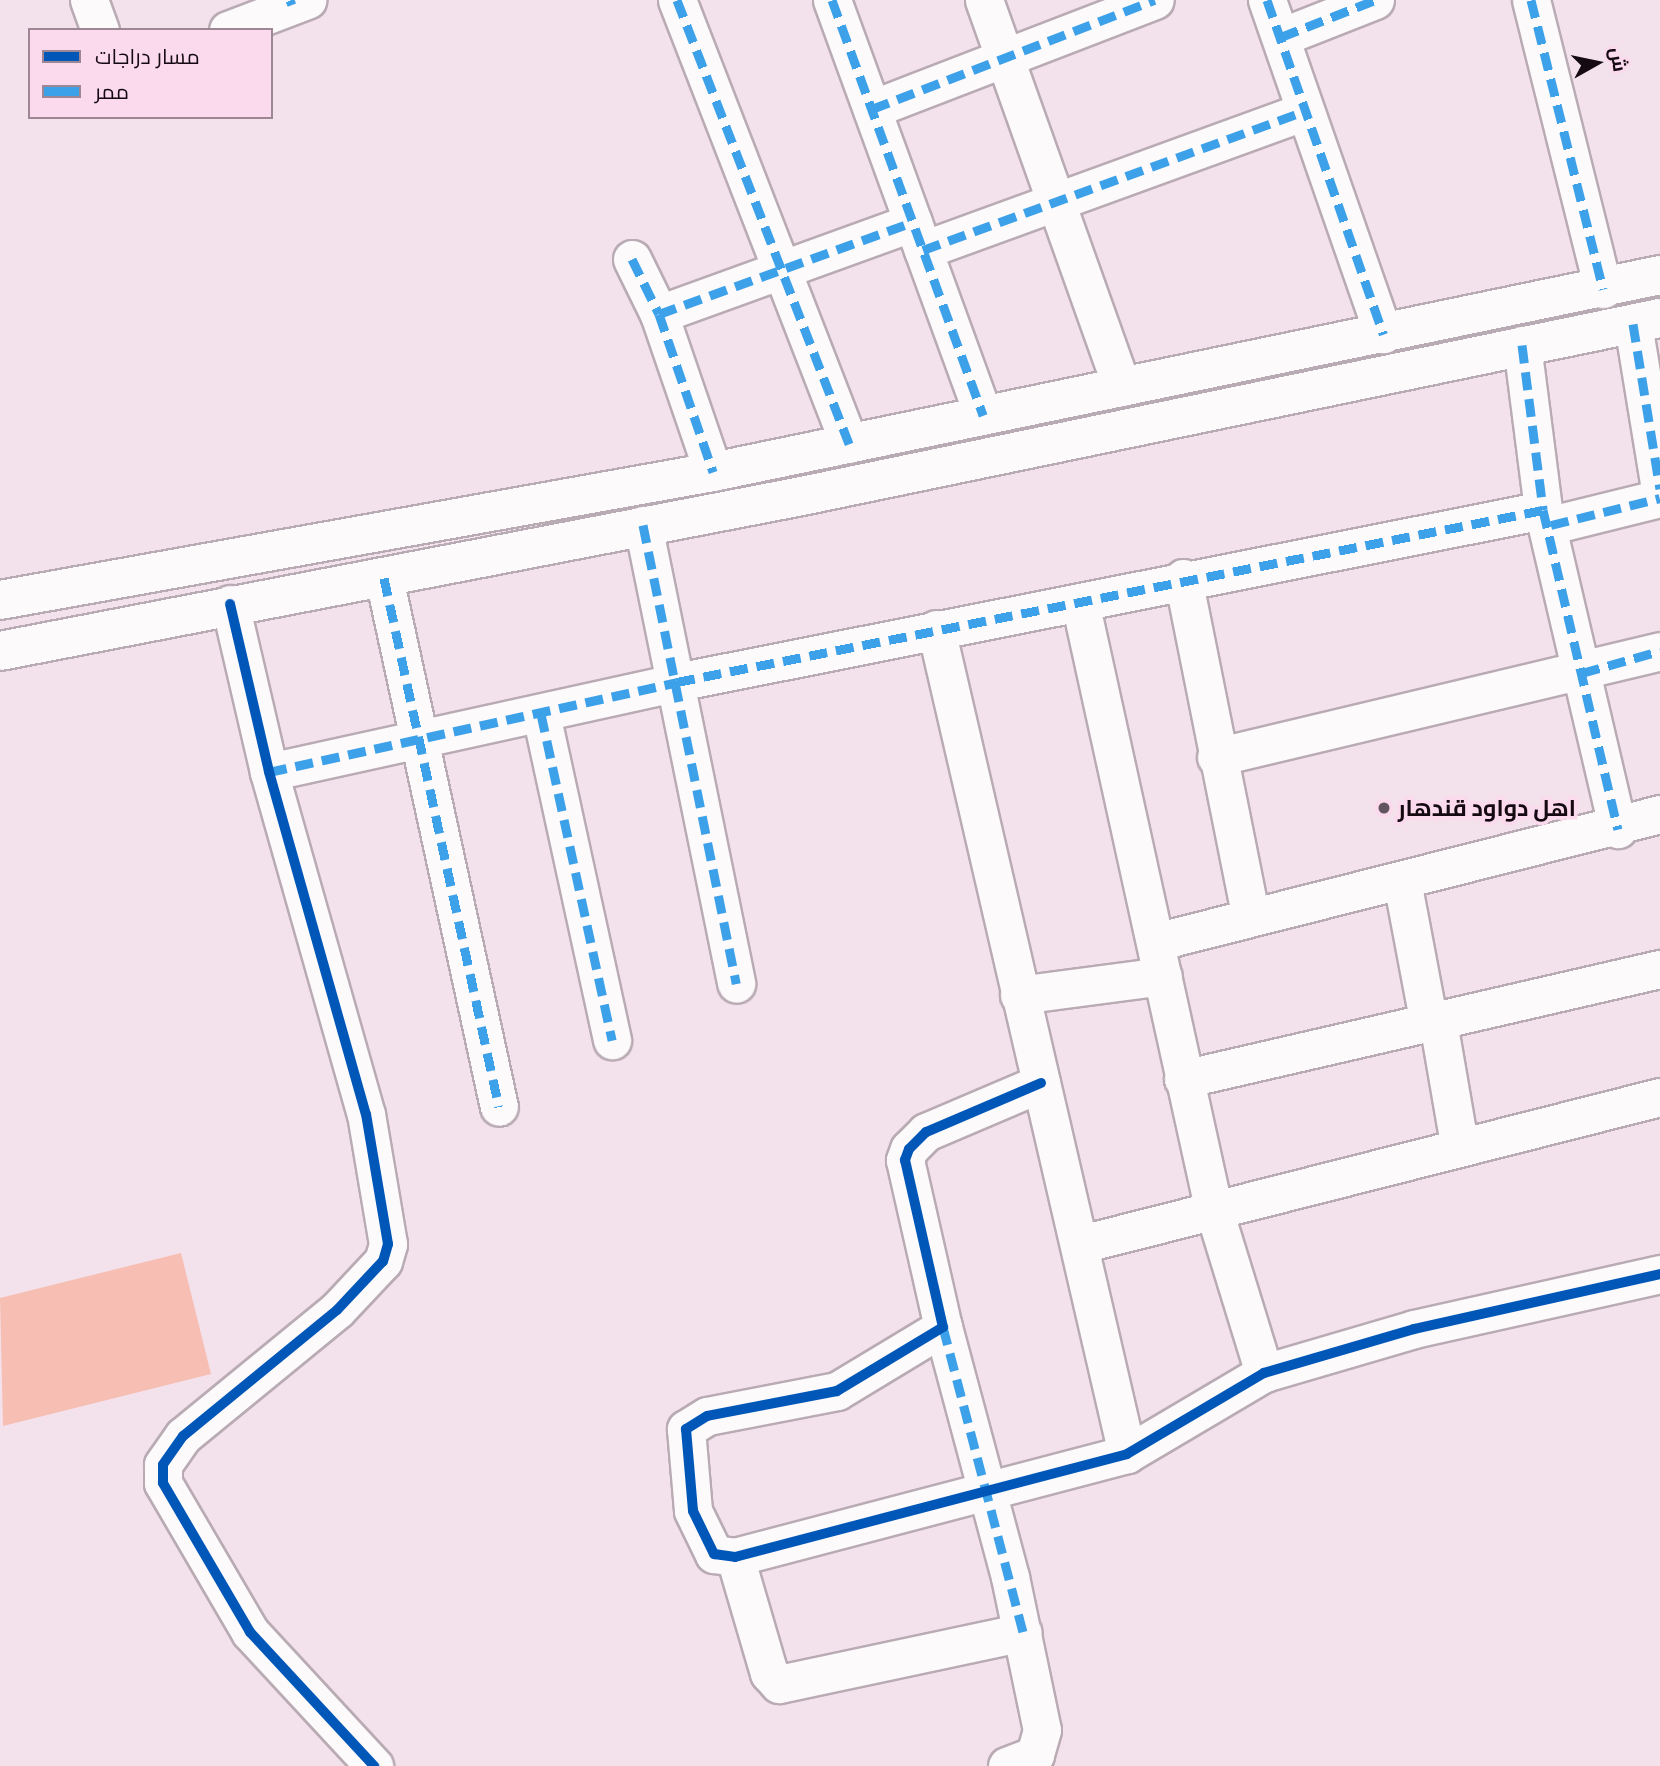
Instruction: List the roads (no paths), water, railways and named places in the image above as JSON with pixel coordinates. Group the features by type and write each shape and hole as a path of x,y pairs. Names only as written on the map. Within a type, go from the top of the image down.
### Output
{"main road":[{"path":"0,600 713,472 1660,275"},
{"path":"0,651 230,604 384,578 1647,321"}],"street":[{"path":"89,0 99,28"},
{"path":"677,0 785,268 849,444"},
{"path":"832,0 983,415"},
{"path":"984,0 1122,387"},
{"path":"872,109 1155,0"},
{"path":"1267,0 1383,334"},
{"path":"1281,37 1375,0"},
{"path":"1531,0 1603,289"},
{"path":"233,28 296,2"},
{"path":"659,314 785,268 1056,202 1304,111"},
{"path":"632,259 659,314 713,472"},
{"path":"1647,321 1660,489"},
{"path":"1522,345 1547,517 1618,829"},
{"path":"269,772 541,714 677,681 1080,602 1183,578 1660,498"},
{"path":"643,525 677,681 736,984"},
{"path":"384,578 499,1108"},
{"path":"1183,578 1216,757 1251,917"},
{"path":"1080,602 1161,958 1183,1079 1213,1207 1264,1373"},
{"path":"230,604 269,772 366,1114 388,1244 383,1261 337,1310 183,1436 163,1465 163,1483 250,1632 374,1766"},
{"path":"936,629 1019,995 1081,1244 1127,1454"},
{"path":"1216,757 1582,673 1660,651"},
{"path":"541,714 612,1040"},
{"path":"1019,995 1161,958 1251,917 1618,829 1660,814"},
{"path":"1402,881 1459,1144"},
{"path":"1183,1079 1660,969"},
{"path":"1007,1766 1035,1755 1041,1745 1023,1632 989,1492 943,1327 905,1160 909,1149 926,1132 1041,1083"},
{"path":"1081,1244 1459,1144 1660,1097"},
{"path":"943,1327 837,1391 707,1416 686,1429 687,1471 705,1546 735,1557 1127,1454 1264,1373 1414,1329 1660,1274"},
{"path":"735,1557 769,1673 779,1684 1023,1632"}],"place":[{"name":"اهل دواود قندهار","path":"1384,808"}]}
